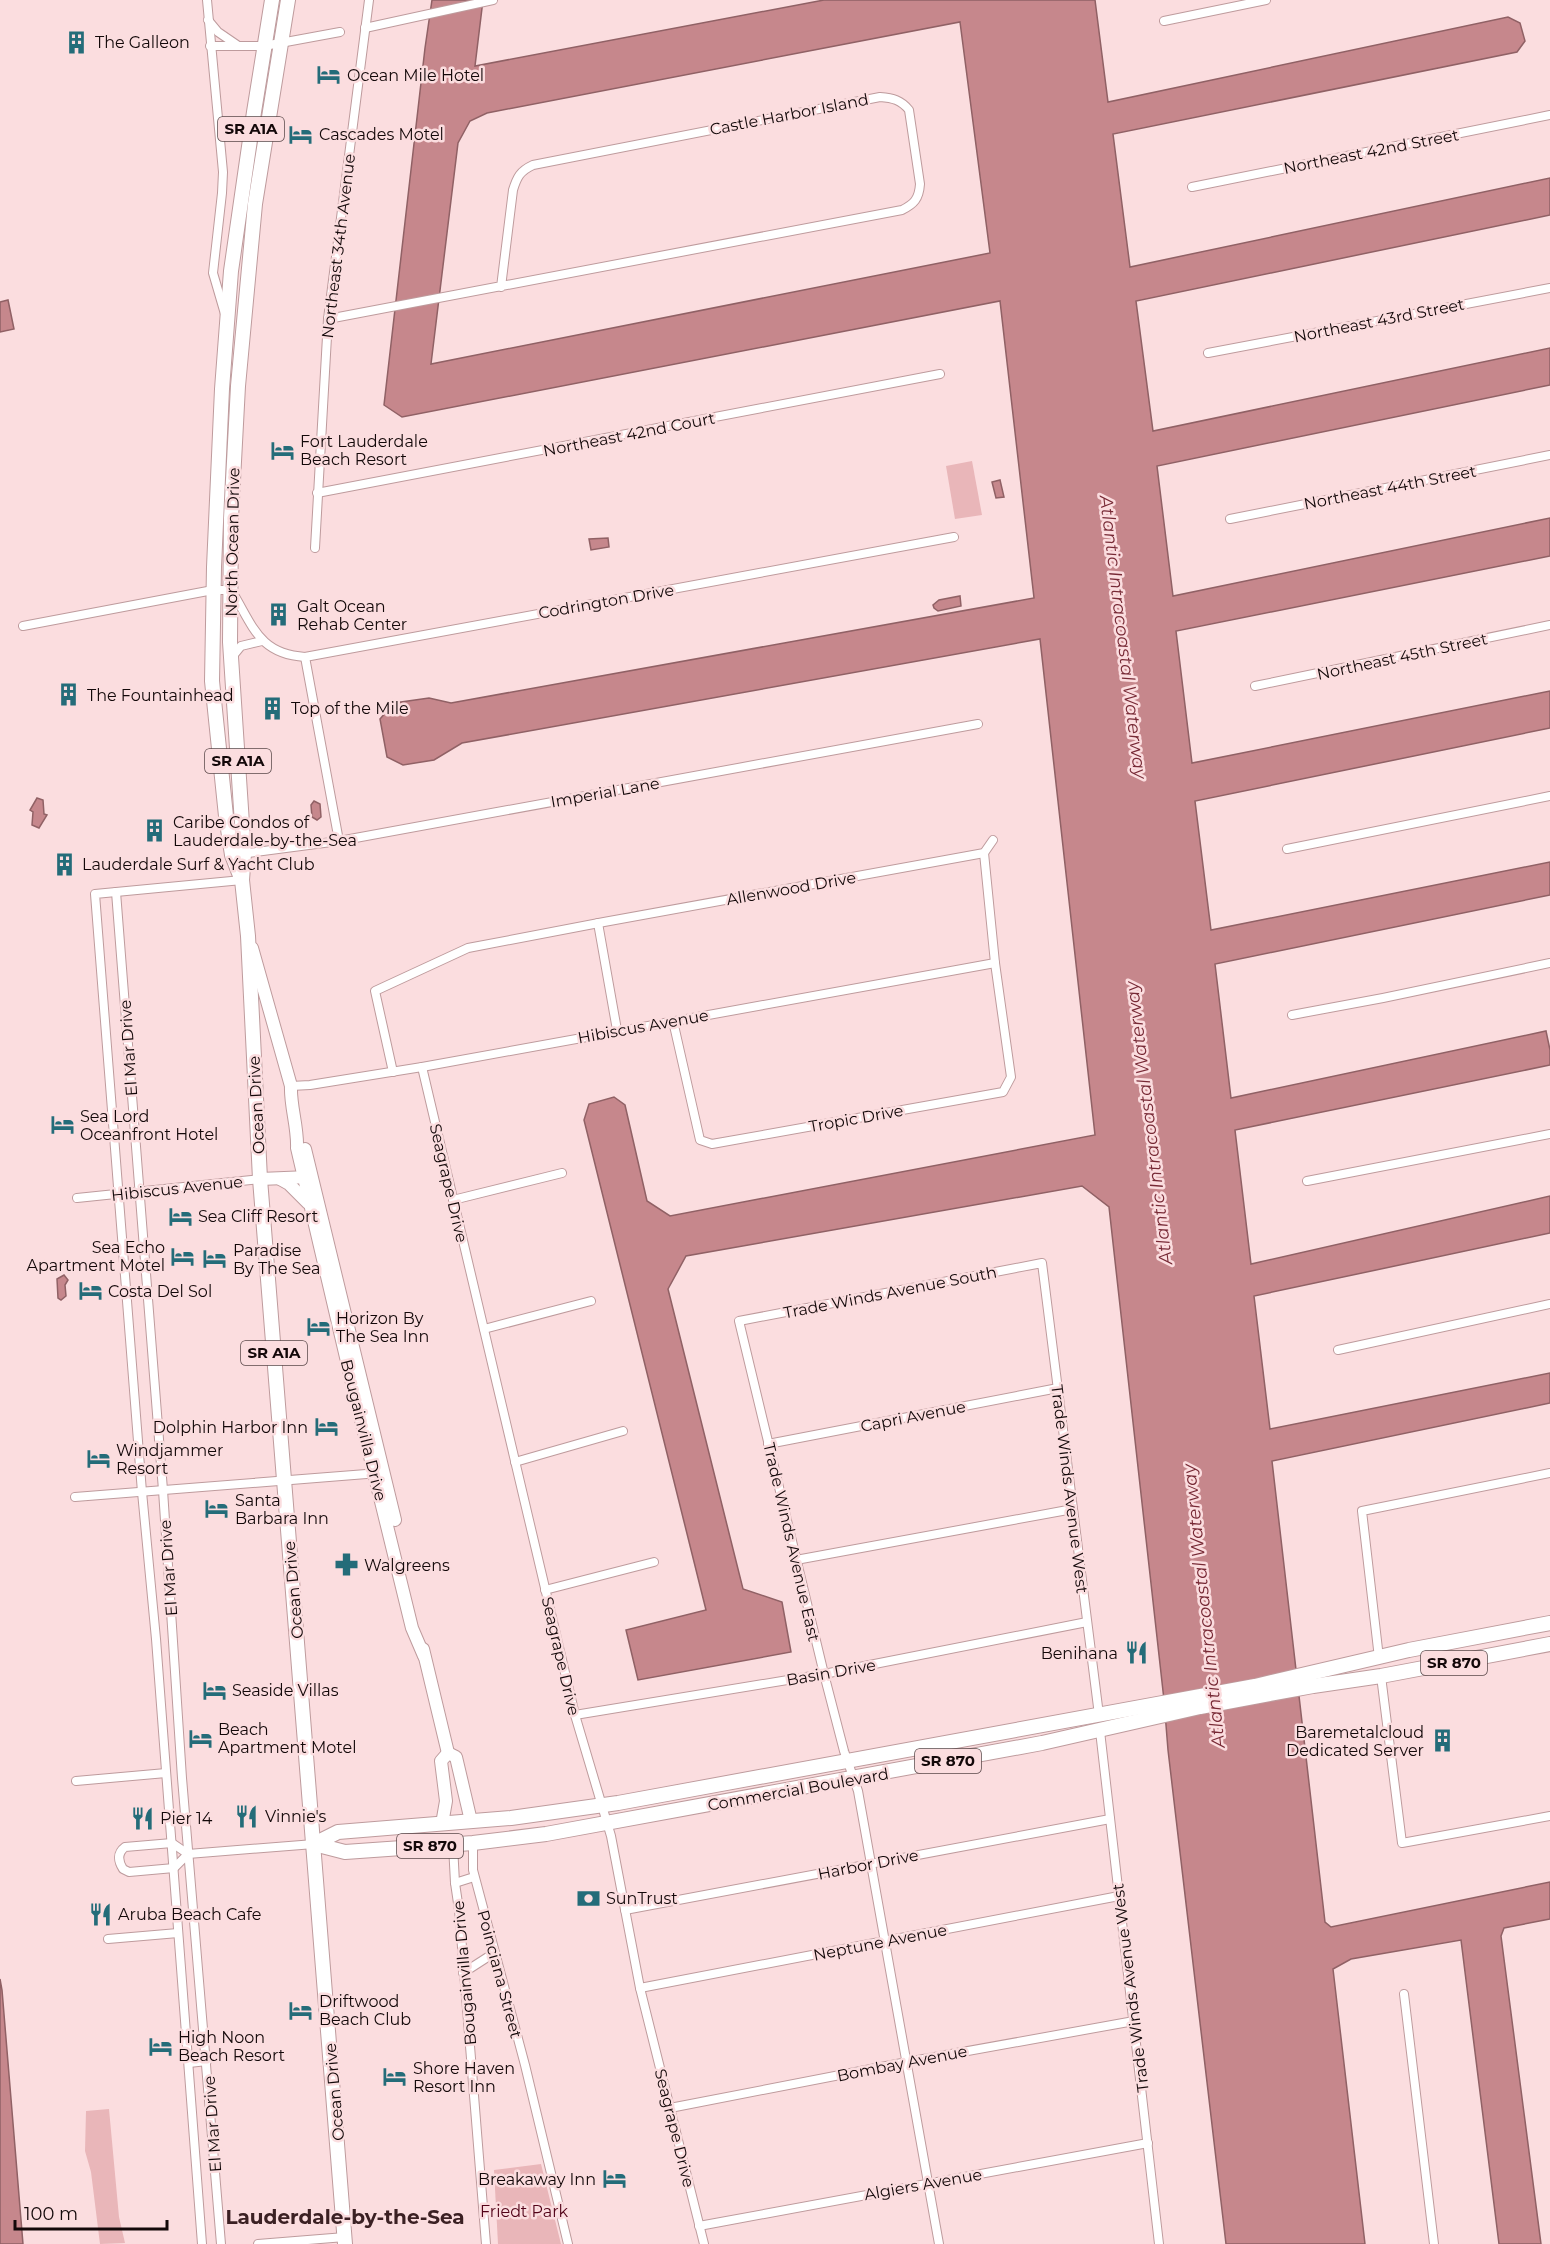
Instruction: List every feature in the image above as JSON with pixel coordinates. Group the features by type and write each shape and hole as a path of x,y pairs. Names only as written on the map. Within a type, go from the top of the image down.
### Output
{"main road":[{"name":"SR A1A","path":"264,46 272,0"},
{"name":"SR A1A","path":"281,42 288,0"},
{"name":"North Ocean Drive","path":"238,855 230,660 231,518 238,386 255,204 281,42"},
{"name":"North Ocean Drive","path":"248,936 238,855 223,794 213,681 213,590 221,400 227,320 239,212 264,46"},
{"name":"Ocean Drive","path":"248,936 260,1179 345,2240"},
{"name":"SR 870","path":"1311,1680 1409,1650 1550,1623"},
{"name":"SR 870","path":"1311,1680 1381,1676 1550,1644"},
{"path":"1381,1676 1391,1662 1409,1650"},
{"name":"Commercial Boulevard","path":"314,1844 338,1832 544,1814 1099,1715 1153,1711 1311,1680"},
{"name":"Commercial Boulevard","path":"314,1844 345,1852 453,1845 546,1834 1081,1736 1153,1711"},
{"path":"1081,1736 1094,1724 1099,1715"},
{"path":"453,1845 459,1831 471,1821"}],"street":[{"path":"207,0 223,172 213,273 227,320"},
{"name":"Northeast 34th Avenue","path":"315,548 328,319 369,0"},
{"path":"1164,21 1266,0"},
{"path":"365,28 491,1"},
{"path":"208,20 218,32 240,46"},
{"path":"210,46 264,46 340,32"},
{"name":"Castle Harbor Island","path":"328,319 501,287 902,210 912,205 919,196 920,184 909,110 904,103 894,98 880,97 532,165 522,170 516,178 501,287"},
{"name":"Northeast 42nd Street","path":"1192,187 1550,115"},
{"name":"Northeast 43rd Street","path":"1208,353 1550,288"},
{"name":"Northeast 42nd Court","path":"317,493 940,374"},
{"name":"Northeast 44th Street","path":"1230,519 1550,455"},
{"name":"Codrington Drive","path":"231,590 262,641 288,656 305,657 954,537"},
{"path":"23,626 213,590 231,590"},
{"name":"Northeast 45th Street","path":"1255,686 1550,625"},
{"path":"230,660 241,646 262,641"},
{"path":"305,657 339,842"},
{"name":"Imperial Lane","path":"238,855 339,842 978,724"},
{"path":"1287,849 1550,796"},
{"path":"993,840 984,853 995,963"},
{"name":"Allenwood Drive","path":"393,1072 375,991 468,948 984,853"},
{"path":"116,892 242,880"},
{"name":"El Mar Drive","path":"202,2244 95,894 116,892 163,1490 188,1854 221,2244"},
{"path":"598,923 617,1030"},
{"name":"Bougainvilla Drive","path":"248,936 291,1086 298,1131 297,1148 308,1177 378,1473"},
{"name":"Hibiscus Avenue","path":"291,1086 422,1067 995,963"},
{"name":"Tropic Drive","path":"673,1021 700,1140 712,1144 1004,1092 1011,1077 995,963"},
{"path":"1292,1015 1550,963"},
{"name":"Seagrape Drive","path":"422,1067 575,1715 607,1823 640,1988 704,2244"},
{"path":"1307,1181 1550,1134"},
{"path":"453,1200 562,1173"},
{"name":"Hibiscus Avenue","path":"77,1198 260,1179 308,1177"},
{"name":"Bougainvilla Drive","path":"308,1177 309,1205 378,1473 408,1574 424,1656 448,1753 441,1761 446,1801 442,1824"},
{"path":"280,1179 289,1184 309,1205"},
{"name":"Trade Winds Avenue South","path":"739,1321 1042,1263"},
{"name":"Trade Winds Avenue West","path":"1042,1263 1099,1715"},
{"path":"484,1329 591,1301"},
{"path":"1338,1350 1550,1304"},
{"name":"Trade Winds Avenue East","path":"739,1321 824,1674 854,1778 872,1863"},
{"name":"Capri Avenue","path":"768,1444 1058,1389"},
{"path":"515,1462 623,1431"},
{"path":"75,1497 378,1473"},
{"path":"1379,1658 1362,1510 1550,1473"},
{"path":"796,1560 1073,1509"},
{"path":"546,1590 654,1562"},
{"name":"Basin Drive","path":"575,1715 824,1674 1087,1622"},
{"path":"1381,1676 1402,1844 1550,1816"},
{"name":"Trade Winds Avenue West","path":"1100,1731 1159,2244"},
{"path":"448,1753 456,1757 471,1821"},
{"path":"76,1781 166,1773"},
{"name":"Harbor Drive","path":"625,1910 1110,1819"},
{"path":"172,1843 188,1854 174,1868 129,1872 123,1869 119,1859 125,1847 172,1843"},
{"name":"Poinciana Street","path":"473,1843 474,1876 525,2065 568,2244"},
{"name":"Commercial Boulevard","path":"188,1854 314,1844"},
{"name":"Bougainvilla Drive","path":"453,1845 486,2244"},
{"path":"872,1863 939,2244"},
{"path":"455,1883 474,1876"},
{"name":"Neptune Avenue","path":"640,1988 1119,1896"},
{"path":"108,1939 178,1933"},
{"path":"463,1973 494,1953"},
{"path":"1404,1994 1434,2244"},
{"name":"Bombay Avenue","path":"670,2108 1134,2021"},
{"path":"189,2063 207,2061"},
{"name":"Algiers Avenue","path":"699,2226 1148,2144"},
{"path":"258,2244 345,2240"}],"green space":[{"path":"972,461 982,515 955,519 946,466"},
{"path":"109,2109 119,2217 125,2243 100,2244 91,2172 85,2151 86,2111"},
{"name":"Friedt Park","path":"541,2164 561,2244 498,2244 494,2170"}],"water":[{"name":"Atlantic Intracoastal Waterway","path":"432,0 483,0 475,66 824,0 1095,0 1108,102 1508,17 1520,23 1525,41 1517,52 1113,134 1130,267 1550,178 1550,215 1136,301 1153,431 1550,348 1550,385 1157,466 1173,596 1550,518 1550,556 1176,631 1192,763 1550,691 1550,728 1195,801 1211,930 1550,862 1550,895 1215,964 1231,1098 1546,1031 1550,1065 1235,1130 1251,1264 1550,1196 1550,1233 1254,1296 1270,1429 1550,1373 1550,1403 1272,1461 1325,1922 1331,1927 1550,1882 1550,1919 1504,1928 1501,1936 1541,2244 1499,2244 1461,1940 1351,1959 1333,1969 1365,2244 1226,2244 1168,1750 1109,1207 1082,1186 686,1256 668,1289 743,1589 782,1602 791,1652 638,1680 626,1630 706,1610 584,1120 589,1104 614,1097 625,1105 647,1201 670,1216 1095,1135 1040,639 462,743 434,760 403,765 387,757 380,719 394,703 429,698 451,703 1034,598 1000,301 402,417 384,405","holes":["960,22 990,253 431,364 458,143 470,121 487,113"]},
{"path":"8,300 14,329 0,332 0,302"},
{"path":"1000,480 1004,497 996,498 992,482"},
{"path":"608,538 609,547 591,550 589,539"},
{"path":"960,596 961,606 938,611 934,608 933,605 939,600"},
{"path":"37,798 43,800 44,814 47,815 39,828 32,825 33,812 30,810"},
{"path":"314,801 320,804 321,817 317,820 312,817 311,805"},
{"path":"64,1275 68,1280 65,1285 66,1296 61,1300 58,1298 57,1279"},
{"path":"0,1979 2,1990 23,2244 0,2244"}],"place":[{"name":"The Galleon","path":"77,42"},
{"name":"Ocean Mile Hotel","path":"329,75"},
{"name":"Cascades Motel","path":"301,134"},
{"name":"Fort Lauderdale Beach Resort","path":"282,450"},
{"name":"Galt Ocean Rehab Center","path":"279,615"},
{"name":"The Fountainhead","path":"69,695"},
{"name":"Top of the Mile","path":"273,708"},
{"name":"Caribe Condos of Lauderdale-by-the-Sea","path":"155,831"},
{"name":"Lauderdale Surf & Yacht Club","path":"64,864"},
{"name":"Sea Lord Oceanfront Hotel","path":"62,1125"},
{"name":"Sea Cliff Resort","path":"180,1216"},
{"name":"Sea Echo Apartment Motel","path":"183,1256"},
{"name":"Paradise By The Sea","path":"215,1259"},
{"name":"Costa Del Sol","path":"90,1291"},
{"name":"Horizon By The Sea Inn","path":"318,1327"},
{"name":"Dolphin Harbor Inn","path":"326,1427"},
{"name":"Windjammer Resort","path":"98,1459"},
{"name":"Santa Barbara Inn","path":"217,1509"},
{"name":"Walgreens","path":"346,1565"},
{"name":"Benihana","path":"1136,1653"},
{"name":"Seaside Villas","path":"214,1690"},
{"name":"Beach Apartment Motel","path":"200,1738"},
{"name":"Baremetalcloud Dedicated Server","path":"1442,1741"},
{"name":"Vinnie's","path":"247,1816"},
{"name":"Pier 14","path":"142,1818"},
{"name":"SunTrust","path":"588,1898"},
{"name":"Aruba Beach Cafe","path":"100,1914"},
{"name":"Driftwood Beach Club","path":"301,2010"},
{"name":"High Noon Beach Resort","path":"160,2046"},
{"name":"Shore Haven Resort Inn","path":"395,2077"},
{"name":"Breakaway Inn","path":"614,2179"}],"district":[{"name":"Lauderdale-by-the-Sea","path":"345,2217"}]}
